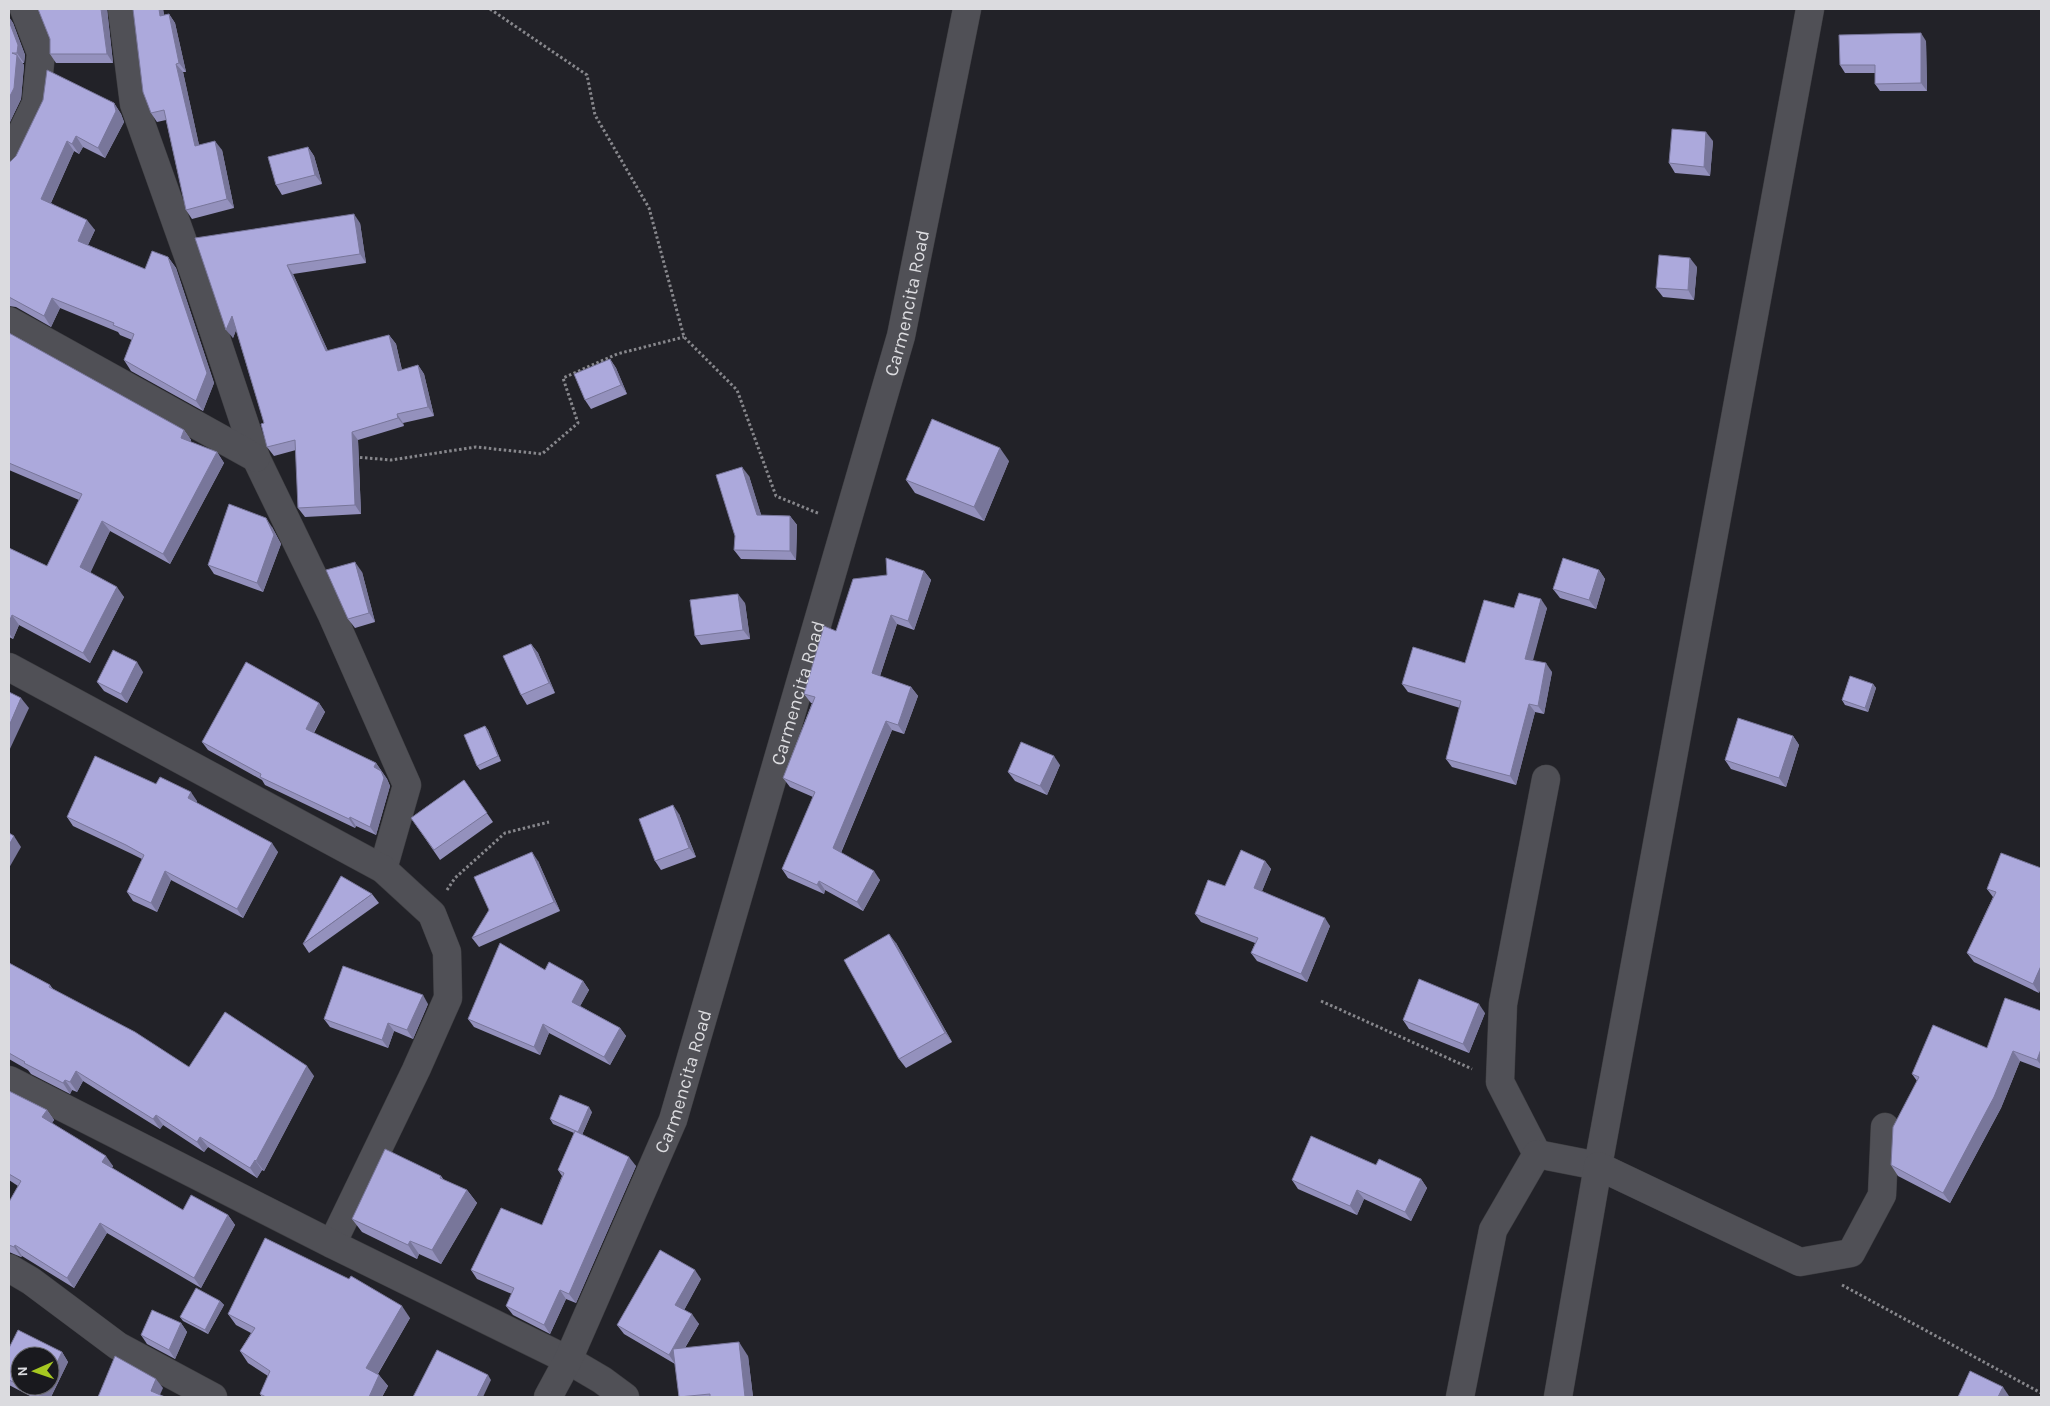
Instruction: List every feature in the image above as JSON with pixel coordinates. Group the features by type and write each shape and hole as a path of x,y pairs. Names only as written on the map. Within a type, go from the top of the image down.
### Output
{"street":[{"path":"9,159 36,103 41,53 24,9"},
{"path":"122,9 134,104 197,281 256,458 332,615 407,785 384,869"},
{"name":"Carmencita Road","path":"548,1397 568,1360 673,1120 901,336 967,9"},
{"path":"1558,1397 1598,1166 1810,9"},
{"path":"9,322 256,458"},
{"path":"9,667 384,869 432,914 447,952 448,998 416,1070 332,1244"},
{"path":"1537,1154 1500,1082 1503,1004 1546,779"},
{"path":"9,1080 332,1244 568,1360 602,1380 625,1397"},
{"path":"1537,1154 1598,1166 1800,1262 1851,1253 1882,1195 1885,1127"},
{"path":"1460,1397 1493,1230 1537,1154"},
{"path":"9,1268 31,1281 118,1346 213,1397"}],"path":[{"path":"490,9 587,75 595,116 649,208 684,337 737,390 776,496 846,525"},
{"path":"353,457 391,460 476,447 542,454 578,423 563,378 617,354 684,337"},
{"path":"432,914 455,878 505,833 549,822"},
{"path":"1321,1001 1500,1082"},
{"path":"1800,1262 2041,1393"}],"building":[{"path":"38,9 101,9 107,54 50,54 50,39"},
{"path":"133,9 159,9 160,16 169,14 179,63 176,64 195,146 215,141 227,199 186,210 164,110 151,113 143,92"},
{"path":"9,21 18,45 17,53 12,53 17,55 14,88 9,98"},
{"path":"1921,33 1921,83 1875,84 1875,65 1840,65 1839,35"},
{"path":"47,70 114,103 116,111 98,148 76,136 72,144 67,141 41,199 87,220 78,241 145,269 152,251 168,257 207,373 196,401 124,360 134,334 113,325 114,323 52,298 44,316 9,297 9,162 16,156 43,100"},
{"path":"1672,129 1706,132 1704,167 1669,163"},
{"path":"308,147 315,175 276,185 268,157"},
{"path":"354,214 360,254 287,265 326,351 389,335 398,371 418,365 428,407 397,414 398,418 352,432 355,505 298,508 295,440 267,447 261,424 264,423 232,316 226,330 195,238"},
{"path":"1659,255 1690,258 1688,290 1656,288"},
{"path":"9,333 184,430 181,438 217,452 163,554 102,521 80,567 117,587 83,653 12,615 9,622 9,548 47,566 82,494 9,463"},
{"path":"610,359 621,385 585,400 574,374"},
{"path":"932,419 1000,448 974,507 906,480"},
{"path":"742,467 757,515 790,516 790,551 734,550 735,536 716,475"},
{"path":"229,504 266,518 274,535 257,583 208,565"},
{"path":"886,558 924,571 908,621 891,615 872,673 911,687 898,725 886,721 833,848 874,871 857,902 819,881 817,885 782,869 815,792 783,778 815,697 804,694 824,626 836,631 853,579 887,575"},
{"path":"1563,558 1599,570 1589,600 1553,589"},
{"path":"355,562 369,613 348,619 326,570"},
{"path":"1519,593 1541,599 1525,659 1546,663 1538,706 1529,704 1510,776 1446,759 1461,701 1402,684 1413,647 1465,663 1484,600 1514,608"},
{"path":"738,594 743,630 695,636 690,600"},
{"path":"531,644 549,683 521,695 503,656"},
{"path":"113,650 137,662 121,694 97,682"},
{"path":"246,662 319,703 306,729 376,763 374,767 381,771 384,778 370,827 260,777 261,774 202,742"},
{"path":"1850,676 1873,684 1865,708 1842,700"},
{"path":"9,692 21,698 9,726"},
{"path":"1738,718 1793,736 1779,778 1725,760"},
{"path":"485,726 498,756 477,766 464,735"},
{"path":"1021,742 1054,756 1040,786 1008,772"},
{"path":"95,756 156,784 160,777 191,792 188,798 272,843 237,909 165,871 151,903 127,892 144,855 67,817"},
{"path":"464,780 487,813 434,850 411,818"},
{"path":"673,805 689,848 655,861 639,819"},
{"path":"9,833 14,836 9,845"},
{"path":"1241,850 1265,861 1254,888 1325,918 1301,974 1251,953 1258,938 1195,914 1208,880 1225,886"},
{"path":"532,852 554,902 472,938 489,910 474,877"},
{"path":"2001,853 2041,868 2041,966 2033,984 1967,953 1996,892 1987,889"},
{"path":"341,876 372,894 303,944"},
{"path":"889,934 945,1033 899,1059 844,960"},
{"path":"500,943 545,970 549,962 583,981 572,1002 620,1028 604,1057 543,1024 534,1047 468,1019"},
{"path":"9,963 50,985 49,987 135,1032 189,1067 225,1012 307,1066 256,1161 250,1168 200,1137 197,1142 156,1115 153,1119 76,1071 70,1082 65,1080 63,1083 9,1053"},
{"path":"343,966 423,995 407,1030 388,1023 382,1040 324,1019"},
{"path":"1419,979 1479,1004 1463,1044 1403,1020"},
{"path":"2005,998 2041,1011 2041,1049 2037,1060 2013,1051 1994,1097 1943,1193 1891,1165 1893,1127 1919,1077 1912,1074 1933,1025 1987,1048"},
{"path":"9,1091 47,1110 42,1117 106,1156 102,1162 183,1210 191,1195 228,1215 194,1278 100,1223 67,1278 15,1245 14,1247 9,1245 9,1202 21,1181 9,1174"},
{"path":"560,1095 589,1107 578,1132 550,1119"},
{"path":"575,1131 629,1157 569,1294 560,1290 544,1325 506,1306 514,1288 471,1270 501,1208 542,1225 564,1173 558,1170"},
{"path":"1311,1136 1376,1165 1379,1159 1421,1179 1405,1212 1357,1190 1350,1206 1292,1180"},
{"path":"385,1149 467,1190 432,1250 410,1241 408,1245 352,1219"},
{"path":"265,1238 349,1279 351,1276 402,1306 366,1368 379,1375 369,1397 266,1397 260,1394 270,1371 240,1351 255,1328 228,1314"},
{"path":"660,1250 695,1270 675,1305 692,1314 669,1355 617,1325"},
{"path":"196,1288 220,1301 205,1330 180,1317"},
{"path":"152,1310 181,1323 169,1350 141,1335"},
{"path":"18,1330 50,1346 10,1346"},
{"path":"739,1342 745,1397 710,1397 710,1394 679,1397 673,1349"},
{"path":"10,1346 10,1380 9,1380"},
{"path":"437,1350 488,1375 477,1397 413,1397"},
{"path":"115,1356 156,1379 151,1391 165,1397 98,1397"},
{"path":"1970,1371 2003,1387 1998,1397 1958,1397"}]}
